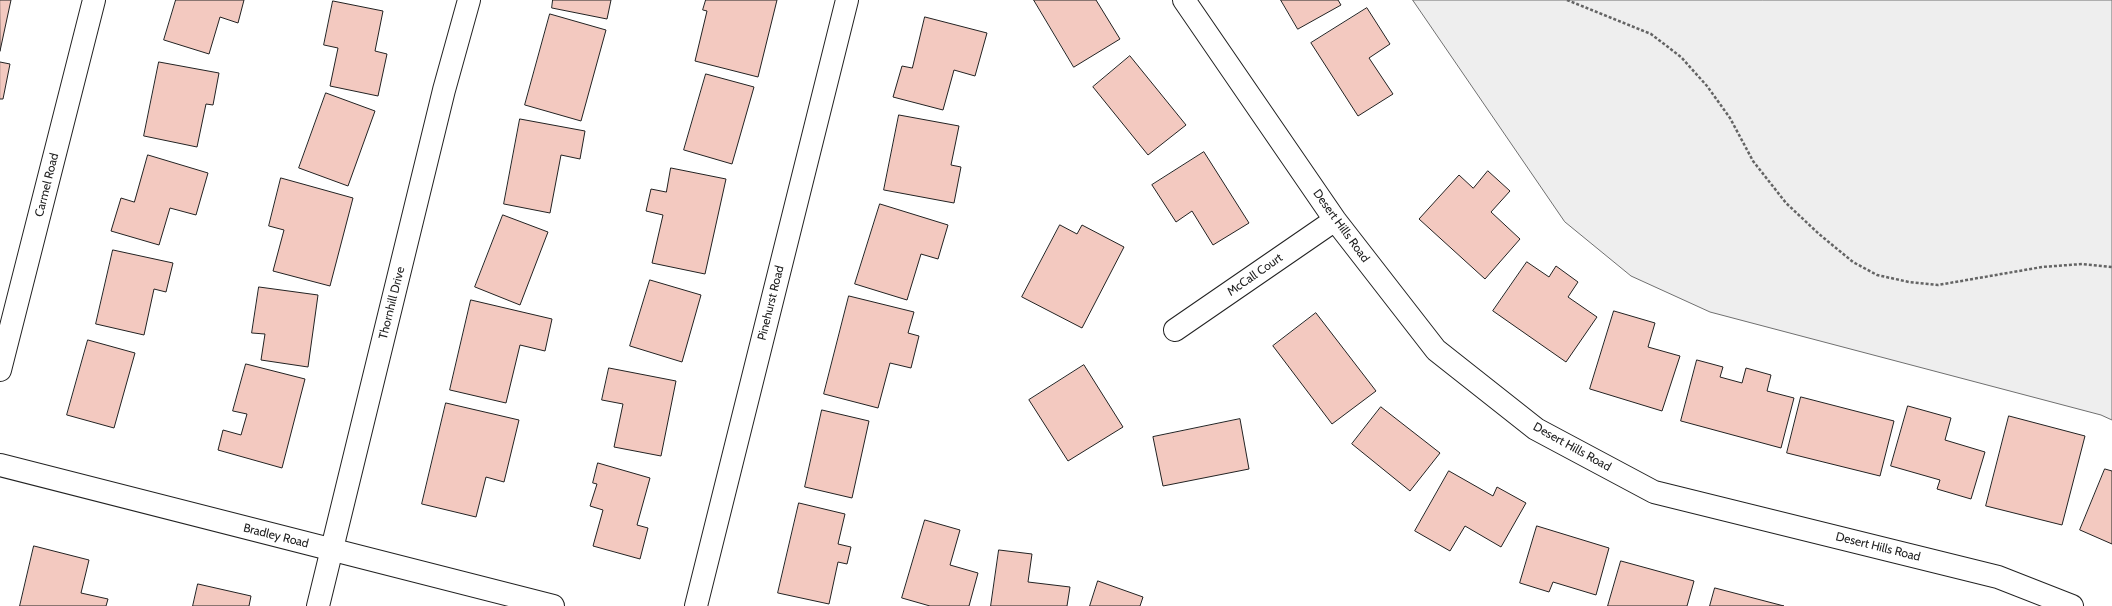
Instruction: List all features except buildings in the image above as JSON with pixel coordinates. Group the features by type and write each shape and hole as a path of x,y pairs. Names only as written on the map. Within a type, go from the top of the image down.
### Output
{"street":[{"name":"Carmel Road","path":"0,370 94,0"},
{"name":"Thornhill Drive","path":"318,606 444,90 470,0"},
{"name":"Pinehurst Road","path":"696,606 847,0"},
{"name":"Desert Hills Road","path":"1184,0 1335,220 1436,350 1536,429 1654,492 1998,577 2072,606"},
{"name":"McCall Court","path":"1175,330 1335,220"},
{"name":"Bradley Road","path":"0,465 553,606"}],"path":[{"path":"1567,0 1651,34 1681,57 1707,86 1730,118 1753,161 1786,203 1819,234 1853,262 1877,275 1909,282 1938,285 2042,267 2082,264 2112,267"}],"shaded area":[{"path":"1413,0 2112,0 2112,420 2101,415 1710,312 1631,276 1565,222"}]}
